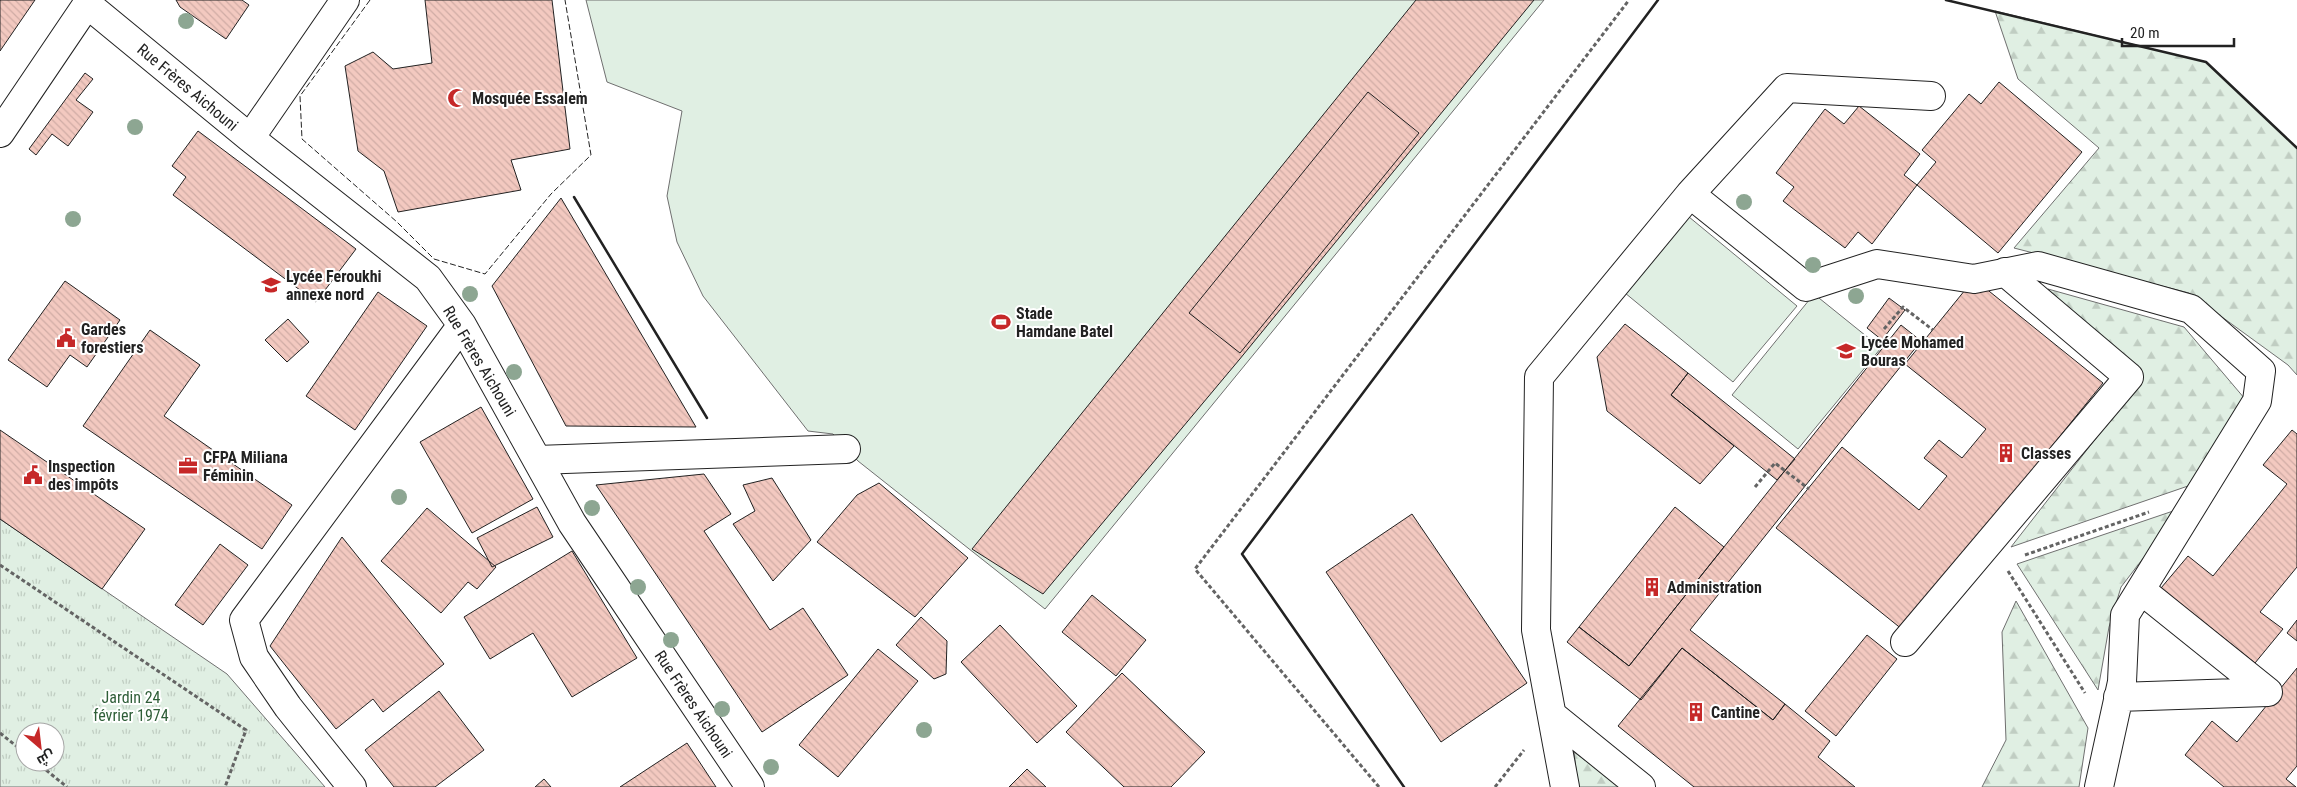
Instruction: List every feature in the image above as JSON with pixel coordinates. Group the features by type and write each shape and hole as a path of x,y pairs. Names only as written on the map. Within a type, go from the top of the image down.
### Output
{"street":[{"path":"250,138 345,0"},
{"path":"0,133 88,2"},
{"name":"Rue Frères Aichouni","path":"88,2 250,138 428,278 462,325 572,523 750,787"},
{"path":"1565,787 1536,630 1539,377 1690,194 1787,88 1931,96"},
{"path":"1690,194 1806,287 1877,264 1974,279 2038,266 2190,309 2261,371 2257,401 2125,615 2122,682 2099,787"},
{"path":"1905,642 2129,377 2005,272"},
{"path":"352,787 288,707 254,657 244,620 462,325"},
{"path":"537,460 846,449"},
{"path":"2118,697 2268,692 2141,590"},
{"path":"1552,715 1641,787"}],"path":[{"path":"1378,787 1195,569 1630,0"},
{"path":"1884,329 1902,307 1933,330"},
{"path":"1755,487 1775,463 1808,489"},
{"path":"2021,556 2202,493"},
{"path":"0,565 246,730 225,787"},
{"path":"2008,570 2110,734"},
{"path":"0,733 15,745"},
{"path":"48,772 67,787"}],"green space":[{"name":"Stade Hamdane Batel","path":"586,0 1544,0 1045,609 858,461 833,434 808,431 703,296 677,242 667,196 682,111 607,82"},
{"path":"1995,11 2206,62 2297,148 2297,375 2288,365 2189,293 2014,248 2099,148 2018,79"},
{"path":"1683,212 1797,306 1733,382 1619,288"},
{"path":"2048,289 2184,327 2245,399 2188,486 2011,547 2143,378"},
{"path":"1814,294 1881,348 1798,449 1732,395"},
{"path":"2182,508 2121,587 2109,627 2098,690 2017,564"},
{"name":"Jardin 24 février 1974","path":"0,519 227,674 325,787 0,787"},
{"path":"2016,601 2088,728 2079,787 1982,787 2006,740 2002,632"},
{"path":"1574,752 1621,787 1578,787"}],"building":[{"path":"0,0 35,0 0,51"},
{"path":"176,0 242,0 249,5 226,39 180,7"},
{"name":"Mosquée Essalem","path":"425,0 552,0 570,149 511,160 521,190 398,212 384,171 358,151 345,66 373,52 393,69 432,63"},
{"path":"1416,0 1534,0 1239,360 1043,594 972,549"},
{"path":"85,73 93,79 76,100 93,112 68,146 52,134 36,155 29,149"},
{"path":"1999,82 2082,152 1998,253 1917,185 1936,162 1922,150 1969,94 1981,104"},
{"path":"1368,92 1419,133 1240,353 1189,313"},
{"path":"1859,106 1920,154 1904,175 1917,185 1872,244 1858,232 1845,248 1783,201 1794,187 1776,173 1825,109 1844,124"},
{"path":"198,131 356,249 316,302 173,195 186,177 172,166"},
{"path":"561,198 696,427 566,426 492,286"},
{"name":"Classes","path":"1974,279 2103,383 1903,630 1776,528 1842,447 1919,510 1947,476 1924,458 1939,440 1962,458 1986,429 1905,364"},
{"name":"Gardes forestiers","path":"65,281 120,320 87,367 70,355 47,387 8,360"},
{"path":"378,292 427,326 355,430 306,396"},
{"path":"1889,298 1905,310 1882,340 1867,328"},
{"path":"288,319 309,342 287,362 265,340"},
{"path":"1625,324 1688,373 1671,395 1734,446 1700,484 1607,411 1597,357"},
{"path":"1901,325 1921,341 1690,630 1785,704 1773,720 1682,648 1641,700 1567,642 1579,627 1629,666"},
{"name":"CFPA Miliana Féminin","path":"150,330 200,365 164,416 292,505 262,549 83,426"},
{"path":"1688,373 1795,459 1777,480 1671,395"},
{"path":"481,407 533,499 472,533 420,442"},
{"name":"Inspection des impôts","path":"0,430 145,529 102,589 0,519"},
{"path":"2292,430 2297,434 2297,567 2260,612 2283,629 2255,663 2161,588 2188,556 2213,576 2287,484 2263,465"},
{"path":"704,474 731,514 704,531 770,630 803,608 848,675 762,732 596,485"},
{"path":"772,478 811,540 773,581 733,524 755,511 743,485"},
{"path":"879,483 968,558 915,617 817,542 857,495"},
{"path":"537,507 553,537 492,567 477,538"},
{"name":"Administration","path":"1675,507 1724,547 1629,666 1579,627"},
{"path":"427,508 496,567 477,589 468,582 441,613 381,561"},
{"path":"1412,514 1527,683 1441,742 1326,572"},
{"path":"342,537 444,664 383,712 373,699 336,729 270,646"},
{"path":"220,544 248,565 203,625 175,605"},
{"path":"572,551 637,658 572,697 533,633 490,659 464,617"},
{"path":"1092,595 1146,640 1116,676 1062,632"},
{"path":"921,617 947,641 946,674 934,679 896,645"},
{"path":"2297,620 2297,641 2287,633"},
{"path":"1000,625 1077,706 1037,743 961,662"},
{"path":"1867,635 1897,659 1836,736 1805,711"},
{"name":"Cantine","path":"1682,648 1773,720 1785,704 1830,741 1818,757 1855,787 1694,787 1618,726"},
{"path":"878,649 918,681 838,777 799,745"},
{"path":"2297,668 2297,766 2286,779 2296,787 2224,787 2185,755 2212,721 2237,742"},
{"path":"1122,673 1205,752 1171,787 1124,787 1066,732"},
{"path":"439,691 484,750 435,787 394,787 365,750"},
{"path":"687,743 716,787 620,787"},
{"path":"1027,769 1046,787 1009,787"},
{"path":"544,779 551,787 535,787"}],"fence":[{"path":"370,0 300,96 302,139 397,222 434,259 485,274 551,194 591,155 565,0"}],"wall":[{"path":"1404,787 1242,554 1658,0"},
{"path":"1946,0 2206,62 2297,148"},
{"path":"574,197 707,418"}],"place":[{"name":"Mosquée Essalem","path":"457,98"},
{"name":"Lycée Feroukhi annexe nord","path":"271,285"},
{"name":"Stade Hamdane Batel","path":"1001,322"},
{"name":"Gardes forestiers","path":"66,338"},
{"name":"Lycée Mohamed Bouras","path":"1846,351"},
{"name":"Classes","path":"2006,453"},
{"name":"CFPA Miliana Féminin","path":"188,466"},
{"name":"Inspection des impôts","path":"33,475"},
{"name":"Administration","path":"1652,587"},
{"name":"Cantine","path":"1696,712"}]}
